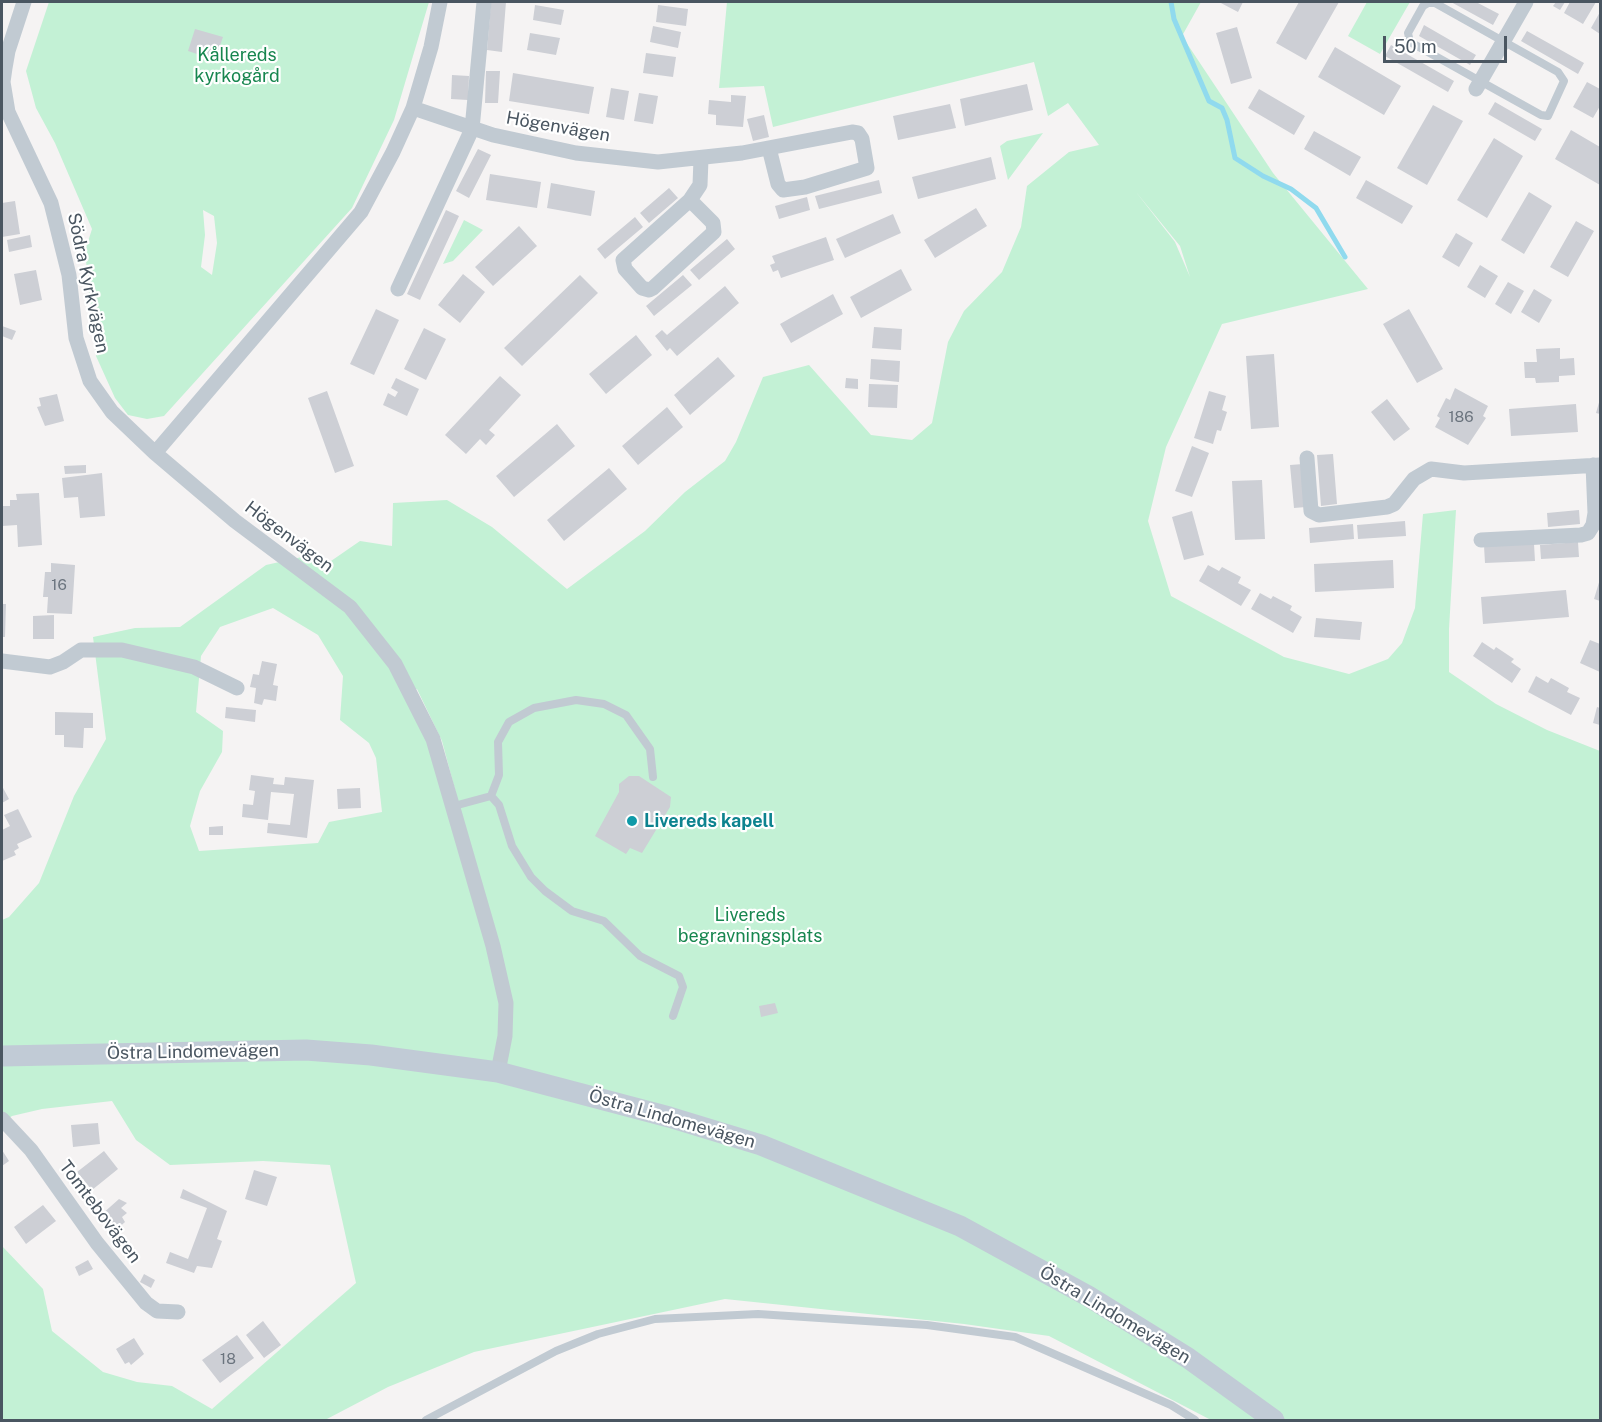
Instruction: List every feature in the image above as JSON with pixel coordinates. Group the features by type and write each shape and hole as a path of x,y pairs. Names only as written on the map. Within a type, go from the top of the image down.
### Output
{"street":[{"name":"Södra Kyrkvägen","path":"24,2 8,51 5,68 3,82 8,112 51,203 69,275 76,338 90,381 112,412 155,453"},
{"path":"155,453 361,212 413,108 431,47 440,2"},
{"path":"398,289 472,129 484,2"},
{"path":"1479,85 1526,2"},
{"name":"Högenvägen","path":"413,108 472,129 576,153 658,162 701,159 852,132 858,133 862,139 867,168 789,191 783,190 778,184 770,148"},
{"path":"690,200 713,223 714,232 653,288 649,290 642,288 625,269 623,260 690,200 700,185 701,159"},
{"name":"Högenvägen","path":"155,453 235,521 350,608 395,664 433,739 454,806 506,1003 505,1036 498,1072"},
{"path":"1307,458 1311,511 1319,515 1387,507 1394,504 1414,479 1431,469 1464,473 1597,465 1595,513 1593,525 1588,532 1581,535 1481,540"},
{"path":"2,661 50,667 63,662 81,650 122,650 194,667 237,688"},
{"name":"Östra Lindomevägen","path":"2,1056 306,1050 371,1055 498,1072 647,1111 761,1145 960,1226 1098,1302 1188,1358 1274,1420"},
{"name":"Tomtebovägen","path":"2,1119 31,1150 104,1251 146,1303 157,1311 178,1312"}],"lane":[{"path":"1435,3 1563,77 1563,85 1550,113 1545,117 1479,85 1410,42 1408,33 1423,6 1435,3"},
{"path":"491,796 499,775 498,742 509,722 534,708 576,700 604,704 626,715 650,749 653,777"},
{"path":"454,806 491,796"},
{"path":"491,796 499,805 512,846 531,877 545,891 572,911 604,921 640,956 679,976 683,987 673,1016"},
{"path":"426,1420 556,1351 598,1334 655,1319 758,1314 927,1325 1015,1337 1172,1405 1195,1420"}],"green space":[{"name":"Kållereds kyrkogård","path":"49,2 429,2 394,120 352,208 164,416 147,419 128,415 115,398 96,356 85,251 92,229 55,143 36,108 26,71","holes":["203,210 214,216 217,243 212,275 201,267 205,235"]},
{"name":"Livereds begravningsplats","path":"727,2 1201,2 1182,36 1273,173 1368,289 1222,324 1166,447 1148,521 1171,596 1284,657 1349,674 1388,659 1402,643 1415,608 1423,514 1456,510 1449,629 1449,672 1496,704 1547,730 1600,751 1600,1420 1211,1420 1049,1336 964,1324 725,1299 474,1352 388,1387 325,1420 2,1420 2,1246 43,1289 52,1331 103,1372 137,1382 172,1386 212,1409 356,1283 330,1165 263,1161 170,1165 136,1140 112,1101 42,1109 12,1116 2,1124 2,920 9,917 39,883 74,796 106,739 93,637 135,628 180,627 266,565 311,555 331,561 360,541 392,546 393,503 447,500 492,527 567,589 645,531 685,492 725,461 736,442 763,377 809,365 871,435 912,440 932,423 948,342 964,311 1002,272 1021,227 1027,186 1069,152 1099,145 1068,103 1048,116 1034,62 773,127 764,86 719,88","holes":["1136,192 1180,246 1190,277 1175,242","273,608 318,635 343,676 340,720 369,743 376,758 382,812 329,822 318,843 199,851 190,826 200,791 222,752 223,731 196,712 201,656 220,627","417,689 442,741 466,831 408,694"]},
{"path":"1367,2 1410,2 1380,54 1348,36"},
{"path":"1043,133 1008,180 1000,146 1007,141"},
{"path":"464,220 483,230 453,261 443,264"}],"building":[{"path":"491,2 506,2 502,52 487,50"},
{"path":"1219,2 1243,2 1238,12"},
{"path":"1299,2 1339,2 1306,60 1276,43"},
{"path":"1451,2 1476,2 1499,14 1493,25"},
{"path":"1556,2 1565,2 1560,10 1553,6"},
{"path":"1570,2 1596,2 1583,24 1564,13"},
{"path":"535,5 564,10 561,25 533,20"},
{"path":"658,5 688,9 686,26 656,22"},
{"path":"1600,12 1600,34 1591,28"},
{"path":"1424,25 1476,55 1470,65 1419,36"},
{"path":"653,26 681,32 678,48 650,42"},
{"path":"1237,27 1252,78 1231,84 1216,33"},
{"path":"195,29 223,37 215,60 188,51"},
{"path":"1527,31 1584,63 1578,74 1521,41"},
{"path":"530,33 560,38 556,55 527,50"},
{"path":"1391,45 1454,81 1448,92 1385,56"},
{"path":"1335,47 1401,86 1384,115 1318,77"},
{"path":"646,53 676,57 673,77 643,73"},
{"path":"486,71 500,71 498,103 485,103"},
{"path":"513,73 594,87 589,114 509,101"},
{"path":"452,75 469,76 468,100 451,99"},
{"path":"1587,82 1600,89 1600,106 1593,118 1573,107"},
{"path":"1027,84 1033,110 965,126 960,99"},
{"path":"611,88 629,91 624,120 606,117"},
{"path":"1259,89 1305,116 1294,135 1248,108"},
{"path":"639,93 658,96 653,124 634,121"},
{"path":"731,95 746,96 743,127 716,125 716,115 708,114 709,100 731,102"},
{"path":"1495,102 1542,129 1535,141 1488,114"},
{"path":"950,104 956,128 898,140 893,116"},
{"path":"1433,105 1463,121 1427,185 1397,168"},
{"path":"764,115 769,137 753,141 747,119"},
{"path":"1571,130 1600,147 1600,185 1555,159"},
{"path":"1314,131 1361,157 1350,176 1304,149"},
{"path":"1494,138 1523,156 1487,218 1457,200"},
{"path":"478,149 491,155 469,198 456,191"},
{"path":"991,157 996,179 918,199 912,177"},
{"path":"490,174 541,182 537,208 486,200"},
{"path":"879,180 882,193 819,209 815,196"},
{"path":"1366,180 1413,206 1402,224 1356,198"},
{"path":"551,183 595,191 591,216 547,208"},
{"path":"669,188 678,198 649,223 640,213"},
{"path":"1529,192 1552,206 1524,254 1501,240"},
{"path":"807,197 810,210 779,219 775,206"},
{"path":"15,201 20,234 2,237 2,203"},
{"path":"976,208 987,226 935,258 924,240"},
{"path":"446,210 459,216 420,300 407,294"},
{"path":"893,214 901,233 845,258 836,239"},
{"path":"635,217 643,227 605,259 597,249"},
{"path":"1576,221 1594,231 1568,277 1550,267"},
{"path":"519,226 537,246 493,286 475,267"},
{"path":"1456,233 1473,243 1459,267 1442,257"},
{"path":"30,235 32,247 9,252 7,240"},
{"path":"826,237 834,260 781,278 778,270 773,272 770,265 775,263 772,256"},
{"path":"727,239 735,249 699,280 690,270"},
{"path":"1480,265 1498,276 1485,298 1467,287"},
{"path":"901,269 912,290 861,318 850,297"},
{"path":"36,270 42,300 20,305 14,274"},
{"path":"463,274 485,292 460,323 438,305"},
{"path":"580,275 598,293 522,366 504,348"},
{"path":"683,275 692,285 654,316 646,306"},
{"path":"1508,282 1524,291 1511,314 1495,304"},
{"path":"725,286 739,303 677,356 670,348 667,351 655,336 662,330 667,335"},
{"path":"1534,289 1552,300 1539,323 1521,312"},
{"path":"833,294 843,314 791,343 780,324"},
{"path":"376,309 399,320 374,375 350,364"},
{"path":"1409,309 1443,369 1417,383 1383,324"},
{"path":"2,326 16,331 12,340 2,336"},
{"path":"874,327 902,329 901,350 872,348"},
{"path":"424,328 446,339 426,380 404,369"},
{"path":"636,335 652,355 606,394 589,374"},
{"path":"1560,348 1560,359 1574,358 1575,375 1559,376 1559,382 1536,383 1535,378 1525,378 1524,362 1537,362 1536,349"},
{"path":"1274,354 1279,427 1251,429 1246,356"},
{"path":"718,357 735,376 690,415 674,395"},
{"path":"871,359 900,361 899,382 870,379"},
{"path":"500,376 521,395 489,430 495,435 486,445 480,439 466,454 445,435"},
{"path":"396,378 419,389 407,416 383,405 388,393 395,397 398,392 391,388"},
{"path":"846,378 858,379 858,389 845,388"},
{"path":"869,384 898,385 897,408 868,407"},
{"path":"1455,388 1488,406 1483,416 1486,418 1468,445 1435,427 1440,418 1437,416 1446,398 1450,400"},
{"path":"327,391 354,466 335,473 308,398"},
{"path":"1209,391 1226,396 1222,410 1227,412 1221,431 1217,430 1213,444 1194,438"},
{"path":"57,394 64,421 45,426 37,407 41,406 39,398"},
{"path":"1387,399 1410,429 1394,441 1371,412"},
{"path":"1600,399 1600,414 1596,413"},
{"path":"1576,404 1578,432 1511,436 1509,409"},
{"path":"667,407 683,427 638,465 622,446"},
{"path":"557,424 575,446 514,497 496,476"},
{"path":"1192,446 1209,453 1192,497 1175,491"},
{"path":"1333,454 1337,504 1321,506 1317,455"},
{"path":"1303,464 1306,507 1294,508 1290,465"},
{"path":"86,465 86,473 65,474 64,466"},
{"path":"609,468 627,489 564,541 547,520"},
{"path":"102,473 105,516 80,518 78,497 64,498 62,478"},
{"path":"1262,480 1265,539 1235,540 1232,481"},
{"path":"39,493 42,545 18,547 17,525 2,526 2,506 10,506 10,500 17,500 16,494"},
{"path":"1579,510 1580,524 1548,527 1547,513"},
{"path":"1192,511 1204,555 1184,560 1172,517"},
{"path":"1405,521 1406,536 1358,539 1357,525"},
{"path":"1353,524 1354,539 1310,543 1309,528"},
{"path":"1578,542 1579,557 1541,559 1540,545"},
{"path":"1534,544 1535,561 1485,563 1484,546"},
{"path":"1393,560 1394,588 1315,592 1314,564"},
{"path":"51,563 75,565 72,614 47,613 48,597 43,597 45,572 51,572"},
{"path":"1208,565 1219,571 1222,567 1241,577 1238,583 1251,590 1241,606 1199,581"},
{"path":"1600,579 1600,601 1594,599"},
{"path":"1566,590 1569,617 1483,624 1481,597"},
{"path":"1260,593 1271,599 1273,596 1292,606 1290,610 1302,617 1293,633 1251,609"},
{"path":"2,604 6,604 5,637 2,637"},
{"path":"54,615 54,639 33,639 33,616"},
{"path":"1316,618 1362,622 1360,640 1314,637"},
{"path":"1590,640 1600,644 1600,672 1580,663"},
{"path":"1482,642 1494,650 1496,647 1514,659 1511,662 1521,669 1512,683 1473,656"},
{"path":"262,661 277,664 273,685 278,686 276,701 264,699 262,705 254,703 256,688 250,687 253,674 259,675"},
{"path":"1536,676 1548,683 1551,678 1569,688 1567,692 1580,698 1571,715 1528,692"},
{"path":"226,707 256,710 255,722 225,718"},
{"path":"1597,707 1600,708 1600,725 1593,723"},
{"path":"55,712 93,713 93,728 84,728 83,748 64,747 64,735 55,735"},
{"path":"251,775 274,778 273,784 284,785 285,777 314,780 307,838 267,833 268,823 290,825 294,794 271,792 268,820 242,817 243,804 253,805 255,791 249,790"},
{"name":"Livereds kapell","path":"629,776 639,776 671,797 670,807 642,853 630,848 626,854 595,836 619,792 619,784"},
{"path":"2,786 9,799 2,803"},
{"path":"360,788 361,808 338,809 337,789"},
{"path":"18,809 32,837 17,844 19,848 14,851 16,855 2,861 2,830 10,826 4,815"},
{"path":"223,826 223,835 209,835 209,827"},
{"path":"775,1003 778,1013 761,1017 759,1006"},
{"path":"98,1123 100,1144 73,1147 71,1125"},
{"path":"2,1150 9,1161 2,1166"},
{"path":"104,1151 118,1169 92,1190 77,1172"},
{"path":"254,1170 277,1177 267,1206 245,1199"},
{"path":"183,1189 227,1211 217,1239 222,1241 212,1268 197,1266 194,1273 166,1263 170,1252 188,1259 207,1208 180,1198"},
{"path":"119,1199 127,1203 121,1208 127,1213 122,1217 125,1222 114,1232 101,1215"},
{"path":"43,1205 56,1221 26,1244 14,1227"},
{"path":"88,1260 93,1269 79,1276 75,1267"},
{"path":"144,1274 155,1280 151,1288 140,1282"},
{"path":"263,1321 281,1345 264,1358 246,1335"},
{"path":"237,1335 254,1358 220,1383 202,1360"},
{"path":"134,1338 144,1354 131,1365 129,1362 125,1364 116,1349"}],"waterway":[{"path":"1171,2 1174,19 1209,101 1222,108 1227,120 1235,158 1263,176 1291,189 1316,208 1345,257"}],"place":[{"name":"Livereds kapell","path":"632,821"}]}
